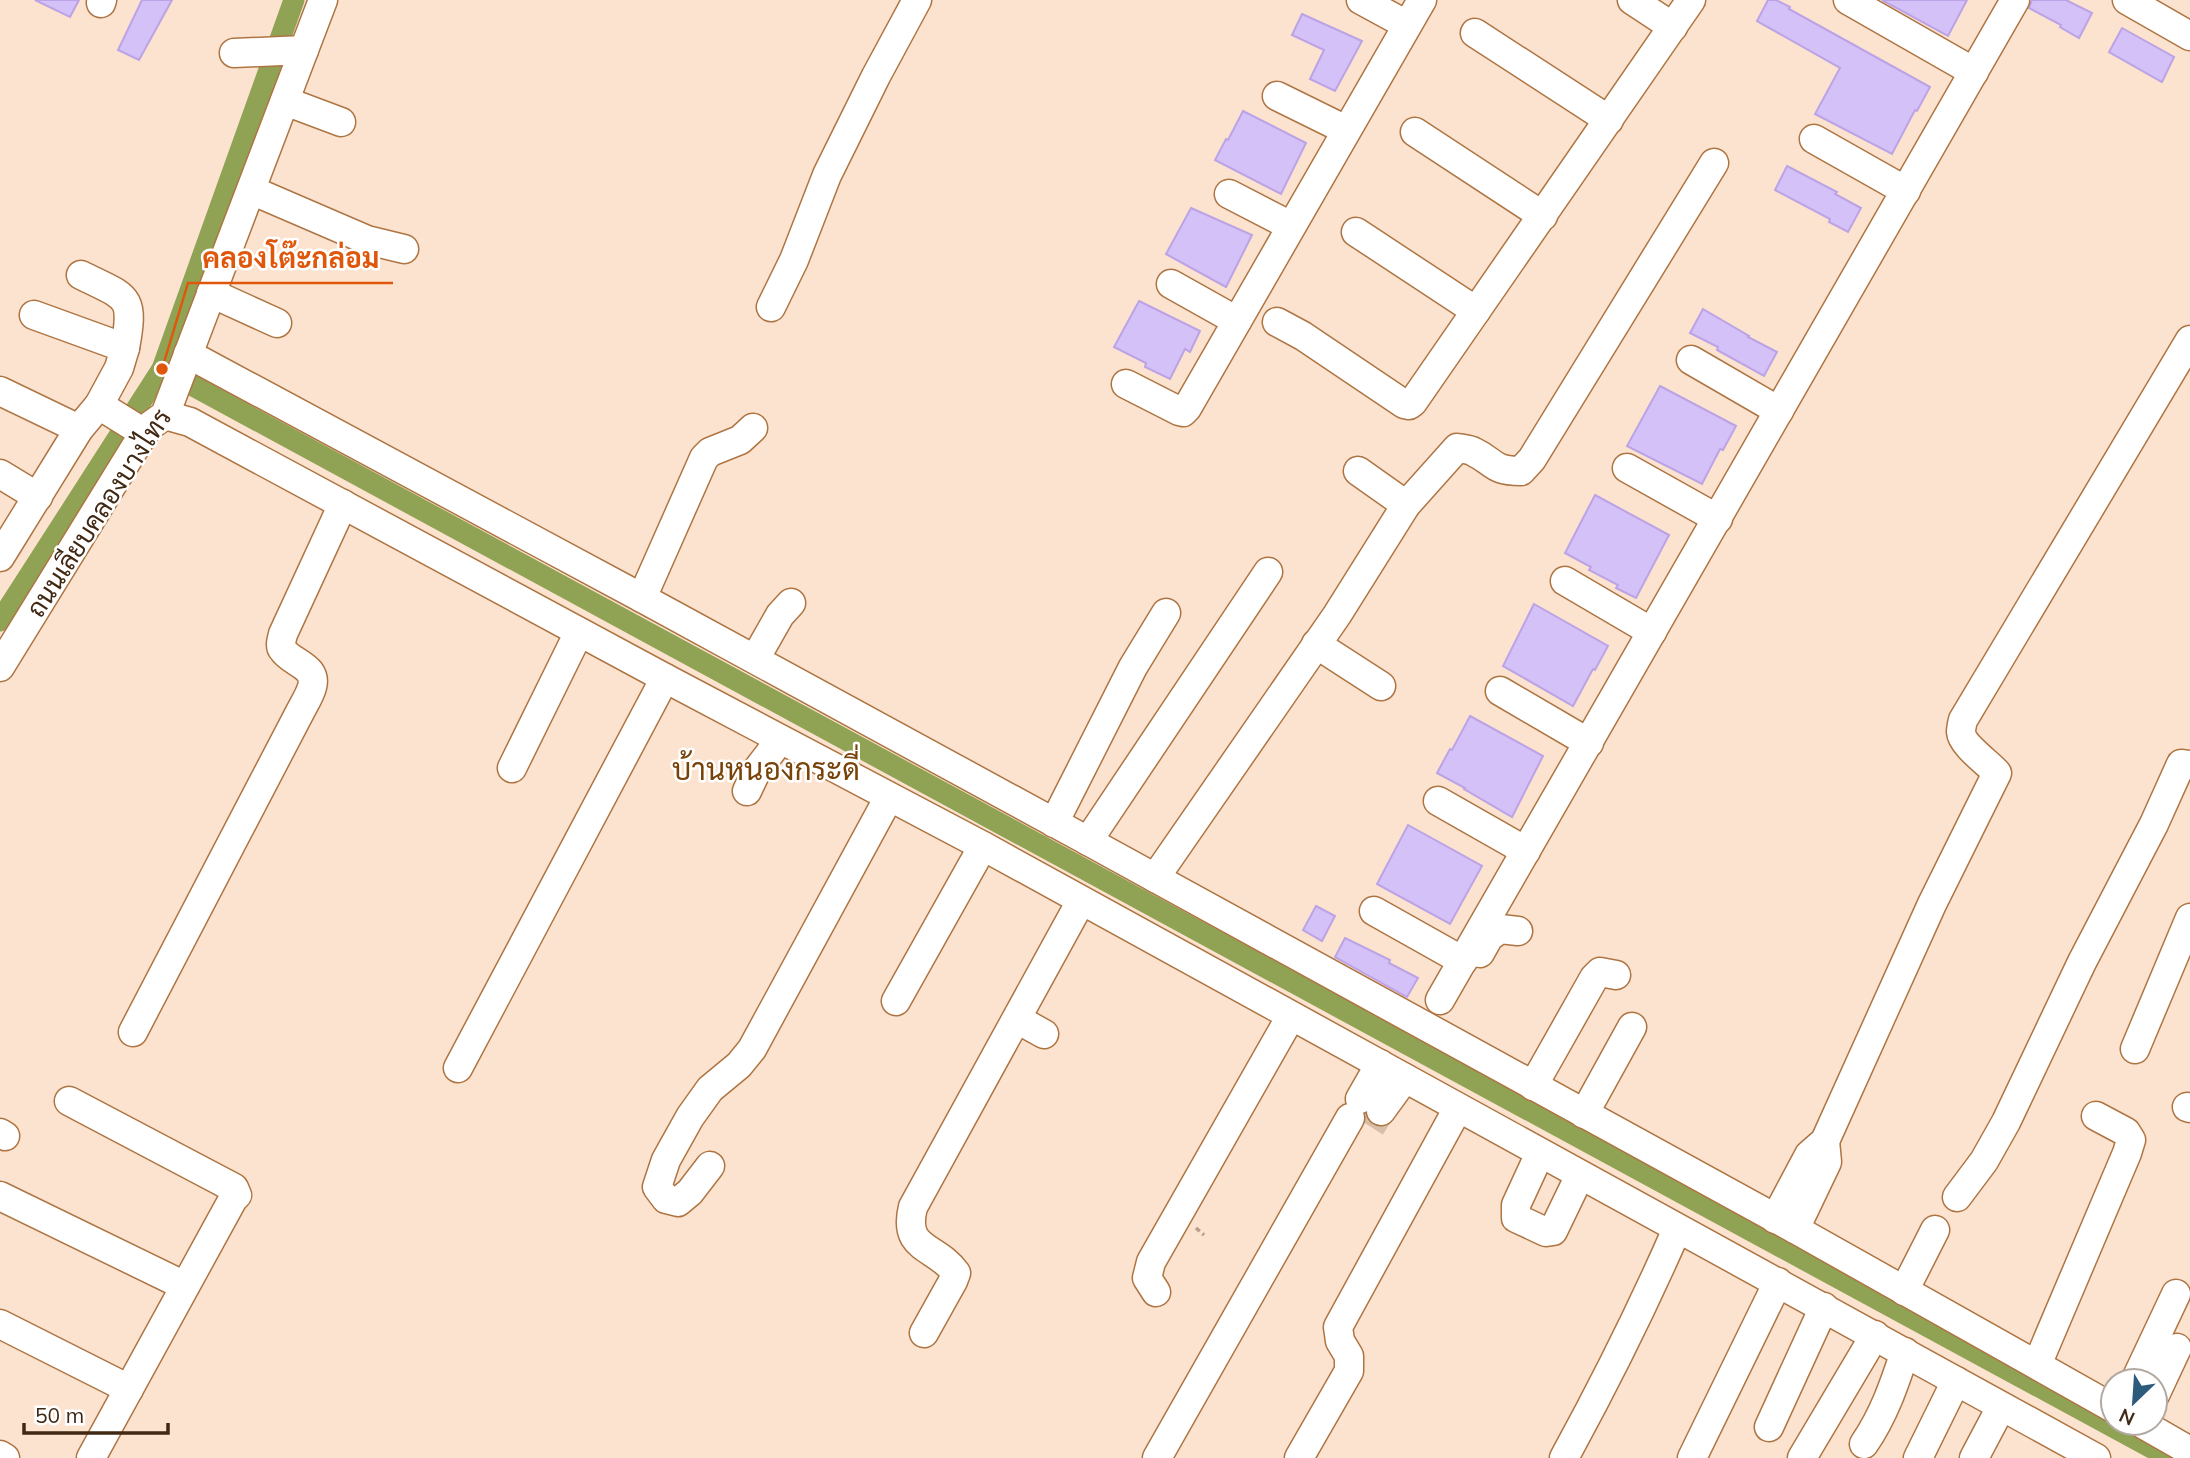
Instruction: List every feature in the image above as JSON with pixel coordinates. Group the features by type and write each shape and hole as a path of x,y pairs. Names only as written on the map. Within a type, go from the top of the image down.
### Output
{"street":[{"name":"ถนนเลียบคลองบางไทร","path":"0,667 153,419 186,359 285,100 300,51 323,0"},
{"path":"771,307 794,260 827,175 917,0"},
{"path":"1361,0 1407,25"},
{"path":"1126,384 1183,412 1422,0"},
{"path":"1632,0 1673,27"},
{"path":"1277,321 1409,405 1691,0"},
{"path":"1848,0 1974,72"},
{"path":"1440,1000 2015,0"},
{"path":"2127,0 2190,36"},
{"path":"1475,33 1609,120"},
{"path":"242,52 300,51"},
{"path":"1277,96 1346,130"},
{"path":"285,100 341,122"},
{"path":"1415,131 1543,216"},
{"path":"1814,139 1906,191"},
{"path":"1155,878 1317,644 1406,505 1457,448 1473,451 1494,466 1507,471 1521,471 1532,459 1714,163"},
{"path":"251,190 367,240 404,249"},
{"path":"1229,194 1291,226"},
{"path":"1356,232 1476,311"},
{"path":"0,557 79,429 102,407 125,348 130,320 125,301 116,292 81,275"},
{"path":"1171,284 1237,321"},
{"path":"211,293 277,323"},
{"path":"34,315 125,348"},
{"path":"1785,1224 1827,1162 1825,1141 1932,904 1997,773 1966,744 1961,734 1963,720 2190,340"},
{"path":"186,359 642,597 1785,1224 2099,1400"},
{"path":"1691,360 1779,411"},
{"path":"0,391 79,429"},
{"path":"102,407 153,419 190,422 780,740 983,846 2096,1458"},
{"path":"642,597 704,458 710,452 740,440 753,428"},
{"path":"1627,468 1718,519"},
{"path":"1358,471 1406,505"},
{"path":"0,474 38,497"},
{"path":"133,1032 313,685 307,668 283,651 281,644 283,634 343,504"},
{"path":"1088,841 1268,572"},
{"path":"1565,581 1653,632"},
{"path":"755,660 779,615 791,603"},
{"path":"1054,823 1133,667 1167,613"},
{"path":"512,768 579,632"},
{"path":"1317,644 1381,686"},
{"path":"458,1068 665,678"},
{"path":"1500,691 1589,743"},
{"path":"747,791 757,770 780,740"},
{"path":"1957,1197 1984,1161 2006,1122 2181,764 2190,765"},
{"path":"710,1166 690,1192 678,1202 666,1199 657,1187 666,1160 690,1117 710,1089 739,1065 752,1049 889,797"},
{"path":"1438,801 1526,851"},
{"path":"896,1001 983,846"},
{"path":"924,1333 956,1273 912,1234 910,1221 913,1207 1081,901"},
{"path":"1374,911 1462,961"},
{"path":"2135,1049 2179,978 2190,918"},
{"path":"1435,1032 1489,937 1500,929 1517,931"},
{"path":"1533,1086 1594,978 1600,972 1616,975"},
{"path":"1156,1292 1147,1278 1151,1262 1291,1016"},
{"path":"1017,1018 1044,1034"},
{"path":"1584,1114 1632,1027"},
{"path":"1366,1114 1380,1064"},
{"path":"1157,1458 1335,1145 1405,1078"},
{"path":"69,1101 237,1191 91,1458"},
{"path":"1299,1458 1349,1371 1349,1356 1339,1341 1338,1327 1458,1108"},
{"path":"2037,1366 2131,1140 2126,1132 2096,1116"},
{"path":"1540,1153 1516,1205 1516,1217 1546,1233 1553,1231 1580,1175"},
{"path":"0,1196 185,1286"},
{"path":"1564,1458 1646,1299 1677,1229"},
{"path":"1904,1291 1935,1230"},
{"path":"1692,1458 1778,1282"},
{"path":"2142,1367 2176,1294"},
{"path":"1769,1427 1824,1307"},
{"path":"0,1324 129,1389"},
{"path":"1802,1458 1875,1335"},
{"path":"2168,1367 2177,1348"},
{"path":"1864,1444 1879,1423 1905,1352"},
{"path":"1917,1458 1956,1381"},
{"path":"1975,1458 2001,1407"},
{"path":"2166,1437 2190,1451"},
{"path":"0,1455 5,1458"}],"building":[{"path":"35,0 79,0 70,17"},
{"path":"142,0 172,0 139,60 118,50"},
{"path":"1768,0 1776,0 1790,7 1789,9 1930,87 1892,154 1815,114 1840,68 1757,21"},
{"path":"1882,0 1967,0 1948,36"},
{"path":"2032,0 2066,0 2092,13 2079,38 2029,8"},
{"path":"1302,14 1362,41 1335,91 1310,79 1324,50 1292,35"},
{"path":"2122,28 2174,57 2162,82 2109,52"},
{"path":"1243,111 1306,143 1281,194 1215,160"},
{"path":"1787,166 1861,208 1848,232 1829,222 1830,219 1775,190"},
{"path":"1191,208 1252,235 1226,287 1166,254"},
{"path":"1139,301 1200,331 1190,352 1185,349 1170,379 1114,347"},
{"path":"1703,309 1777,352 1764,376 1690,333"},
{"path":"1660,386 1736,426 1723,450 1720,449 1702,484 1627,446"},
{"path":"1595,495 1669,535 1636,598 1616,588 1618,585 1589,570 1591,567 1565,553"},
{"path":"1534,604 1608,646 1573,706 1503,666"},
{"path":"1470,716 1543,756 1512,817 1437,773"},
{"path":"1408,825 1482,866 1450,924 1377,884"},
{"path":"1316,906 1335,916 1322,941 1303,930"},
{"path":"1345,938 1390,960 1389,963 1418,978 1407,997 1335,957"}],"waterway":[{"path":"0,621 162,369 294,0"},
{"path":"162,369 2170,1458"}],"tunnel":[{"path":"1371,1127 1381,1111"}],"place":[{"name":"คลองโต๊ะกล่อม","path":"162,369"}],"district":[{"name":"บ้านหนองกระดี่","path":"766,770"}]}
